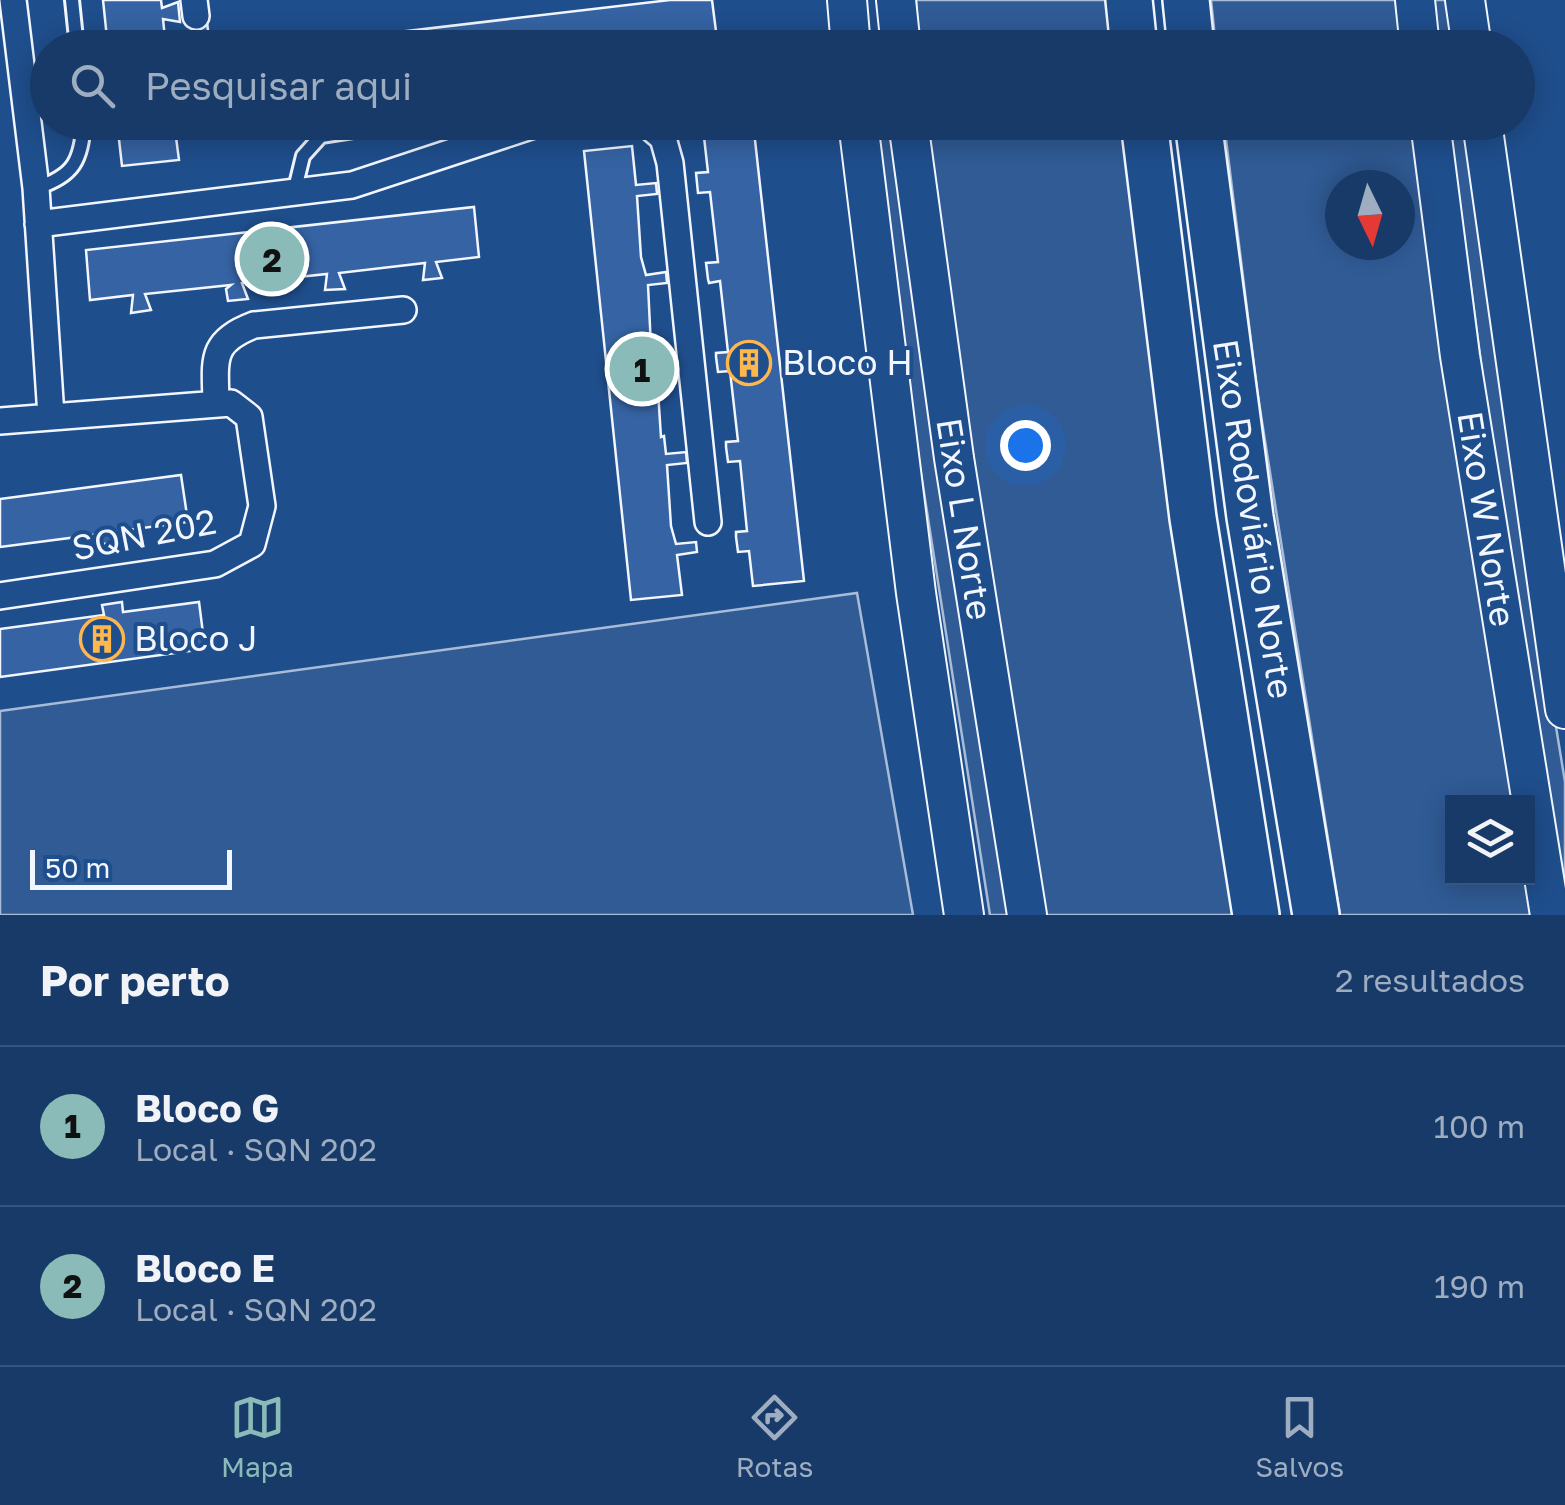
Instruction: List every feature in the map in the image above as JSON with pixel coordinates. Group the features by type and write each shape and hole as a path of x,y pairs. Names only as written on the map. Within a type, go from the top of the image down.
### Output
{"highway":[{"path":"1129,0 1132,30"},
{"path":"1186,0 1188,30"},
{"name":"Eixo Rodoviário Norte","path":"1146,140 1193,518 1256,915"},
{"name":"Eixo Rodoviário Norte","path":"1200,140 1250,517 1316,915"}],"main road":[{"path":"847,0 850,30"},
{"path":"896,0 898,30"},
{"path":"1415,0 1418,30"},
{"path":"1465,0 1469,30"},
{"name":"Eixo L Norte","path":"860,140 916,592 964,915"},
{"name":"Eixo L Norte","path":"910,140 954,458 1027,915"},
{"name":"Eixo W Norte","path":"1432,140 1460,356 1550,915"},
{"name":"Eixo W Norte","path":"1485,140 1543,521 1565,709"}],"street":[{"path":"13,0 30,139"},
{"path":"30,140 51,416"},
{"path":"38,224 294,196 391,173 483,140"},
{"path":"663,140 670,163 708,522"},
{"path":"0,421 216,402 215,362 220,345 232,333 254,324 403,310"},
{"name":"SQN 202","path":"0,596 214,564 252,544 262,506 250,417 241,407 216,402"}],"lane":[{"path":"72,0 75,30"},
{"path":"36,188 63,180 76,168 81,140"},
{"path":"294,196 303,156 317,140"}],"shaded area":[{"path":"916,0 1110,0 1114,30 918,30"},
{"path":"1211,0 1411,0 1415,30 1214,30"},
{"path":"1434,0 1454,0 1457,30 1437,30"},
{"path":"879,140 897,140 1011,915 990,915 918,454"},
{"path":"929,140 1127,140 1240,915 1045,915 988,583"},
{"path":"1226,140 1429,140 1519,795 1445,795 1445,885 1530,885 1535,907 1529,915 1340,915 1257,390"},
{"path":"1451,140 1469,140 1527,549 1565,782 1565,910 1494,460"},
{"path":"857,593 913,915 0,915 0,711"}],"building":[{"path":"103,0 161,0 162,8 178,2 180,22 163,19 164,30 106,30"},
{"path":"670,0 712,0 716,30 416,30"},
{"path":"207,22 208,30 195,30 194,23"},
{"path":"119,140 176,140 179,160 122,166"},
{"name":"Bloco H","path":"704,140 755,140 804,581 753,586 749,551 738,552 736,532 747,531 740,461 728,462 726,442 738,441 730,371 718,372 716,357 716,353 728,352 720,281 709,283 706,263 718,262 710,192 698,193 696,173 708,172"},
{"path":"632,146 636,185 656,183 657,194 637,196 641,257 646,275 666,272 667,283 648,285 651,347 656,365 676,363 677,373 657,376 661,437 664,436 666,454 686,452 687,463 667,465 671,526 676,544 696,542 697,552 677,555 682,595 631,600 584,151"},
{"path":"474,207 479,257 436,262 442,278 423,280 425,263 339,273 345,289 325,290 327,274 242,283 248,299 228,301 226,289 231,285 145,294 151,310 131,313 133,295 90,300 86,250"},
{"path":"181,475 188,522 112,532 113,543 94,545 93,535 0,547 0,499"},
{"name":"Bloco J","path":"122,602 123,612 199,602 205,649 0,677 0,629 104,615 102,605"}],"place":[{"name":"Bloco E","path":"272,259"},
{"name":"Bloco H","path":"749,363"},
{"name":"Bloco G","path":"642,369"},
{"name":"Bloco J","path":"102,639"}]}
